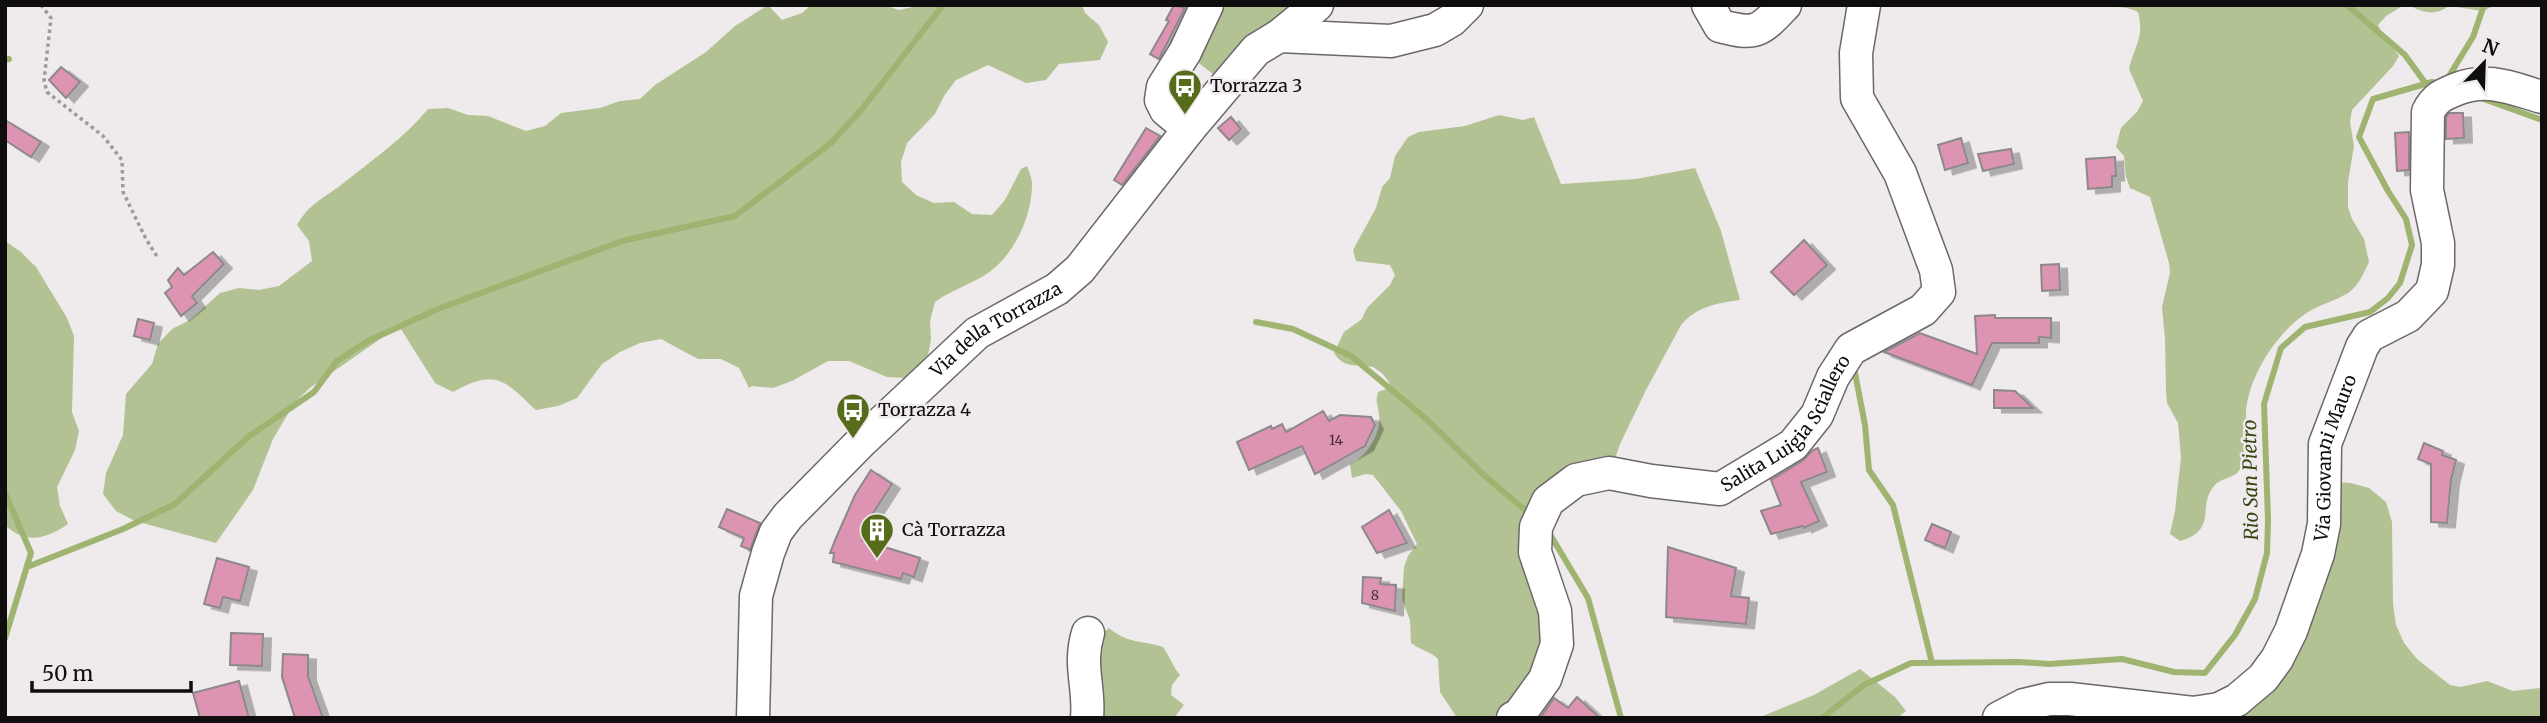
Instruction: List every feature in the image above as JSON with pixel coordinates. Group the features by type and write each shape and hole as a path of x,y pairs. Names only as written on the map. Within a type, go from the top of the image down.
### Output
{"street":[{"path":"1189,129 1166,110 1161,100 1163,87 1196,30 1207,5"},
{"name":"Via della Torrazza","path":"753,718 756,596 776,532 788,516 862,441 977,333 1057,289 1080,269 1189,129 1256,50 1279,36 1317,5"},
{"path":"1279,36 1391,41 1435,30 1467,5"},
{"path":"1708,5 1720,26 1745,33 1765,26 1785,5"},
{"name":"Salita Luigia Sciallero","path":"1513,718 1519,715 1545,680 1557,644 1555,611 1535,552 1536,527 1548,501 1576,480 1609,474 1720,489 1793,445 1817,415 1833,377 1851,349 1923,310 1939,292 1936,270 1900,173 1857,98 1856,53 1864,5"},
{"name":"Via Giovanni Mauro","path":"1998,718 2024,705 2049,699 2193,713 2219,709 2237,700 2263,678 2277,659 2305,594 2318,554 2325,524 2325,444 2362,347 2369,337 2408,316 2432,291 2438,265 2438,243 2427,190 2428,112 2441,95 2474,82 2488,82 2542,97"},
{"path":"1087,718 1089,704 1083,650 1088,633"}],"path":[{"path":"41,5 51,18 44,81 47,92 103,136 122,160 123,192 158,258"}],"green space":[{"path":"768,5 782,20 802,13 811,5 884,5 899,10 922,5 1082,5 1085,13 1099,25 1108,42 1100,60 1059,64 1046,80 1026,83 988,65 956,80 935,114 907,143 901,162 902,182 916,195 934,203 954,202 972,214 992,215 1005,200 1021,169 1027,166 1032,184 1024,223 1006,256 988,273 935,302 930,321 931,340 928,355 907,378 887,377 849,361 828,361 773,388 749,388 739,368 721,359 698,359 661,339 640,343 602,364 577,398 558,406 536,410 516,391 499,381 480,380 453,392 435,383 399,326 311,387 295,402 273,439 253,490 216,543 135,521 116,511 103,494 106,473 123,435 126,394 152,364 158,344 172,329 190,320 220,293 239,288 259,290 279,286 312,261 309,241 297,225 302,218 316,202 397,140 428,109 448,108 468,115 488,116 526,131 545,126 561,113 640,99 655,85 706,52 735,26"},
{"path":"1219,5 1306,5 1231,58 1213,74 1191,57"},
{"path":"2093,5 2404,5 2386,16 2378,25 2399,56 2352,110 2350,122 2354,146 2348,182 2348,207 2364,239 2369,262 2352,290 2305,314 2284,333 2265,358 2248,399 2246,418 2250,456 2236,474 2220,481 2210,492 2200,530 2180,541 2170,534 2181,457 2178,423 2167,403 2166,392 2162,307 2170,273 2169,263 2150,197 2130,188 2124,156 2116,147 2121,128 2137,112 2143,101 2129,69 2140,35 2140,21 2138,12 2121,7"},
{"path":"2407,5 2496,5 2483,11 2449,6 2433,12"},
{"path":"1499,115 1523,120 1534,117 1561,184 1636,179 1695,168 1721,231 1740,300 1708,307 1693,314 1681,325 1646,390 1620,444 1612,468 1539,495 1550,654 1501,718 1457,718 1440,692 1438,659 1411,643 1410,620 1402,599 1404,567 1417,544 1401,511 1373,475 1352,478 1350,464 1362,456 1372,444 1379,421 1378,392 1389,388 1389,382 1373,367 1346,364 1334,353 1344,332 1362,319 1367,308 1390,285 1395,275 1390,265 1356,261 1353,250 1376,208 1382,187 1390,178 1395,156 1408,137 1419,132 1465,126"},
{"path":"5,241 36,267 67,318 74,336 72,412 79,431 75,450 57,487 60,506 68,524 36,538 21,535 5,525"},
{"path":"2337,482 2369,488 2386,502 2392,522 2393,604 2396,625 2404,643 2417,659 2450,685 2460,687 2487,681 2513,691 2540,688 2542,718 2235,718 2259,695"},
{"path":"1109,628 1129,639 1163,647 1180,675 1172,685 1171,695 1184,705 1174,718 1095,718 1096,638"},
{"path":"1860,669 1895,697 1906,711 1897,718 1758,718 1814,695"}],"building":[{"path":"1174,5 1185,8 1159,59 1150,54 1169,21 1166,20"},
{"path":"61,67 80,82 66,98 49,80"},
{"path":"2449,113 2463,113 2464,138 2446,139 2446,117"},
{"path":"1231,117 1241,129 1229,140 1218,128"},
{"path":"5,120 41,142 31,157 5,140"},
{"path":"1146,128 1160,136 1122,185 1114,180"},
{"path":"2409,132 2409,170 2397,171 2395,133"},
{"path":"1961,138 1968,163 1945,170 1938,145"},
{"path":"2011,149 2014,164 1983,171 1978,154"},
{"path":"2115,157 2116,176 2112,176 2112,187 2088,189 2086,159"},
{"path":"1804,240 1827,265 1794,295 1771,272"},
{"path":"213,252 224,264 192,296 197,303 181,316 165,293 172,287 168,280 178,268 184,275"},
{"path":"2059,264 2060,290 2042,291 2041,265"},
{"path":"1995,315 1995,318 2051,318 2051,338 2039,337 2039,343 1992,343 1972,385 1884,352 1920,333 1977,354 1975,316"},
{"path":"138,319 154,323 150,340 134,336"},
{"path":"1994,390 2015,391 2033,408 1994,408"},
{"path":"1323,411 1329,421 1340,415 1371,417 1375,425 1365,446 1315,474 1302,446 1249,470 1237,442 1271,426 1272,429 1282,424 1286,432"},
{"path":"2424,443 2443,451 2442,455 2456,460 2451,480 2447,523 2431,522 2431,464 2418,459"},
{"path":"1818,448 1827,472 1801,482 1819,521 1804,528 1803,526 1771,534 1761,511 1781,505 1771,480"},
{"path":"871,470 892,484 864,527 867,528 862,540 920,558 914,577 903,573 901,579 833,562 834,553 830,553 836,538 855,495"},
{"path":"727,509 760,523 750,550 741,546 744,538 719,527"},
{"path":"1389,510 1407,543 1377,553 1362,527"},
{"path":"1932,524 1951,532 1945,548 1925,540"},
{"path":"1668,547 1736,568 1731,596 1749,598 1746,624 1666,617"},
{"path":"217,558 249,567 240,601 223,597 220,608 204,604"},
{"path":"1363,577 1381,578 1380,584 1396,585 1395,611 1362,603"},
{"path":"231,633 263,634 262,666 230,665"},
{"path":"283,654 308,655 308,676 323,718 295,718 282,677"},
{"path":"239,681 249,718 200,718 193,693"},
{"path":"1577,697 1600,718 1540,718 1554,698 1568,708"}],"waterway":[{"path":"27,567 123,529 175,504 248,437 314,392 337,361 368,341 440,308 622,241 735,216 831,143 862,109 943,5"},
{"path":"2347,5 2405,55 2426,84"},
{"path":"2446,81 2473,37 2484,5"},
{"path":"5,60 9,59"},
{"name":"Rio San Pietro","path":"1822,718 1864,685 1911,663 2049,664 2122,659 2174,672 2205,673 2235,635 2255,599 2267,553 2264,404 2281,348 2305,327 2370,312 2388,298 2400,283 2412,245 2406,219 2359,137 2373,99 2432,82 2441,84"},
{"name":"Rio San Pietro","path":"2478,97 2542,120"},
{"path":"1256,322 1293,329 1351,356 1424,417 1486,477 1530,514"},
{"path":"1855,373 1865,425 1869,470 1893,505 1932,663"},
{"path":"5,493 31,553 5,638"},
{"path":"1548,531 1588,598 1621,718"}],"place":[{"name":"Torrazza 3","path":"1185,116"},
{"name":"Torrazza 4","path":"853,440"},
{"name":"Cà Torrazza","path":"877,560"}]}
